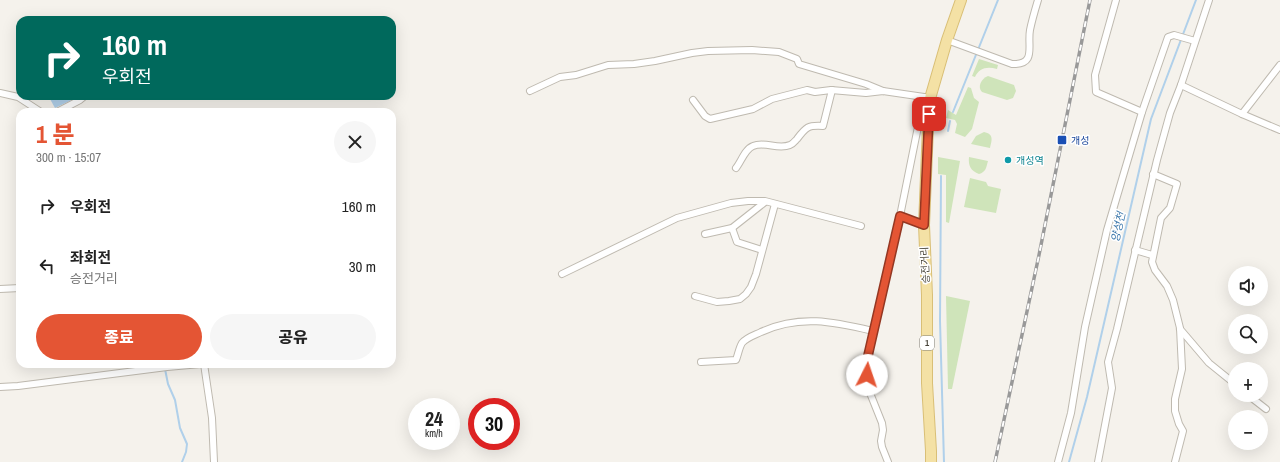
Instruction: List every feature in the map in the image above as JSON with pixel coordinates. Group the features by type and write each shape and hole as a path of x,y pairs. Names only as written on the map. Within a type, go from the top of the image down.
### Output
{"main road":[{"name":"승전거리","path":"931,462 932,451 927,383 927,295 924,225 926,100 961,0"}],"street":[{"path":"947,40 1012,64 1025,62 1029,56 1030,32 1038,0"},
{"path":"1116,0 1095,75 1096,92 1142,112"},
{"path":"1098,462 1112,388 1108,362 1170,113 1181,85 1192,40 1208,0"},
{"path":"1058,462 1071,413 1085,327 1106,238 1142,112 1168,37 1174,35 1192,40"},
{"path":"530,91 560,77 576,75 608,65 634,64 708,51 752,50 779,52 798,59 799,64 866,84 883,91 926,100 867,360 867,375 871,398 882,423 883,430 881,441 888,462"},
{"path":"1242,114 1280,65"},
{"path":"1181,85 1280,130"},
{"path":"693,100 705,116 710,119 753,109 772,98 807,90 815,92 832,90 866,93 883,91"},
{"path":"736,168 741,163 748,149 753,146 765,144 783,147 790,145 806,128 812,126 823,126 832,90"},
{"path":"0,93 16,97"},
{"path":"23,100 35,108"},
{"path":"65,108 80,100"},
{"path":"1154,174 1177,184 1170,208 1161,218 1152,255 1152,262 1167,286 1173,300 1180,328 1182,369 1175,399 1175,411 1183,431 1175,462"},
{"path":"705,234 732,228 766,201"},
{"path":"562,274 677,218 731,203 766,201 861,226"},
{"path":"695,296 717,302 733,301 740,299 751,287 775,204"},
{"path":"900,216 924,225"},
{"path":"732,228 737,242 762,250"},
{"path":"1135,250 1152,255"},
{"path":"0,289 16,288"},
{"path":"701,362 736,360 742,343 748,338 771,327 801,320 833,322 874,331"},
{"path":"1180,328 1209,363 1228,378"},
{"path":"0,387 157,368"},
{"path":"205,368 212,418 214,462"},
{"path":"1256,402 1266,410"}],"green space":[{"path":"979,59 998,65 997,69 984,68 975,77 972,76"},
{"path":"988,76 1014,85 1016,91 1013,98 1007,100 982,92 980,83"},
{"path":"968,87 971,88 974,98 979,102 972,129 965,137 955,133 957,124 955,120 946,118 948,110 956,115"},
{"path":"984,132 989,134 992,138 990,148 971,144 976,136"},
{"path":"938,157 960,161 949,223 946,222 946,175 938,174"},
{"path":"969,157 988,161 984,171 979,174 972,170 969,163"},
{"path":"970,178 986,182 988,186 1001,189 996,213 964,207"},
{"path":"946,296 970,301 952,389 948,389"}],"water":[{"path":"51,100 72,100 55,108"}],"waterway":[{"path":"953,112 998,0"},
{"name":"양성천","path":"1069,462 1087,397 1151,119 1196,0"},
{"path":"948,131 950,121"},
{"path":"941,176 940,321 944,462"},
{"path":"165,368 168,384 175,400 180,428 187,444 182,462"}],"railway":[{"path":"995,462 1039,255 1090,0"}],"place":[{"name":"개성","path":"1062,140"},
{"name":"개성역","path":"1008,160"}],"route":[{"path":"867,375 867,360 900,216 924,225 924,188 929,114"}]}
